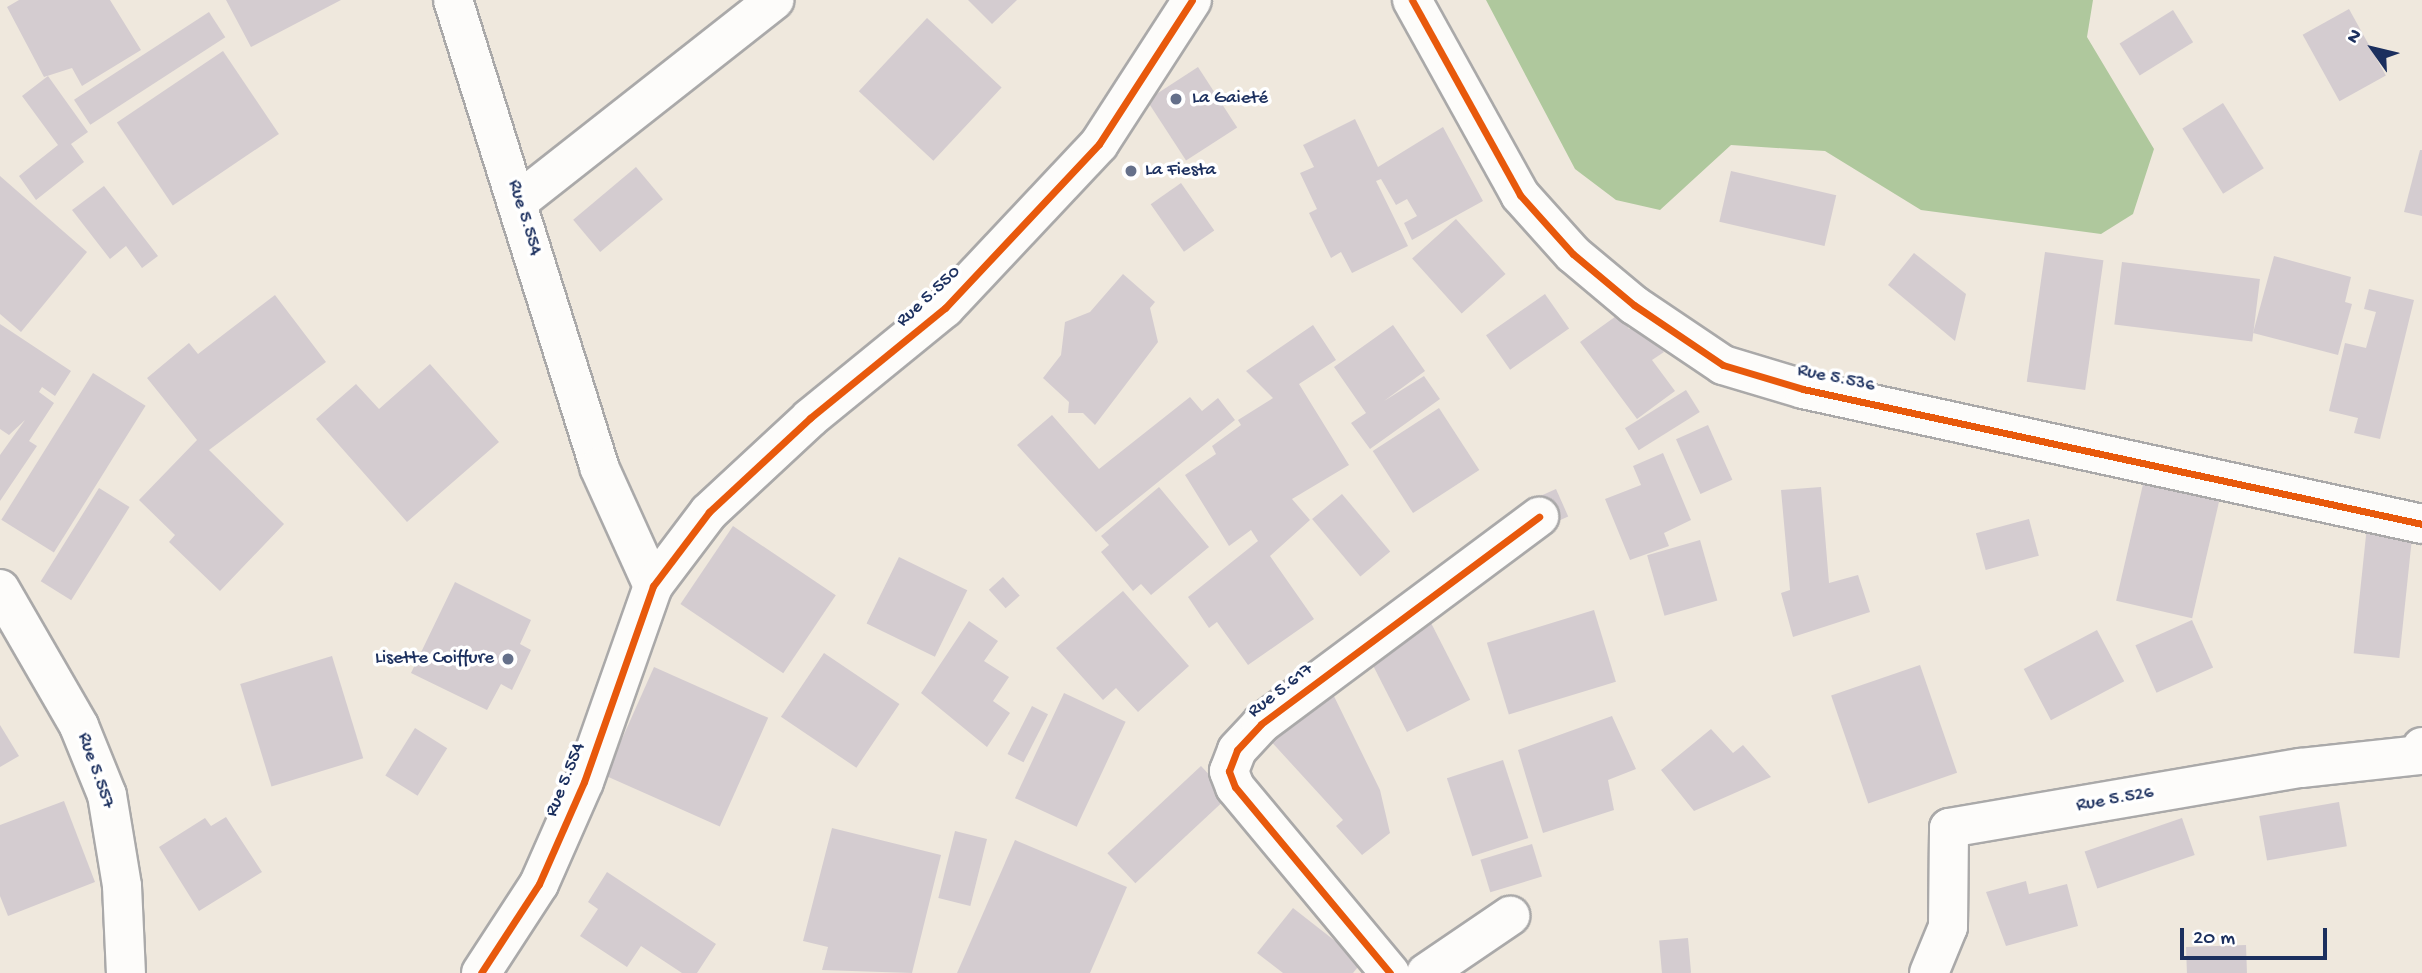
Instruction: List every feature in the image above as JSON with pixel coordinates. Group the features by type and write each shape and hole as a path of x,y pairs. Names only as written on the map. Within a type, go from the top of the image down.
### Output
{"street":[{"name":"Rue 5.554","path":"453,0 519,201 599,467 653,586 584,782 539,884 481,973"},
{"path":"519,201 774,0"},
{"name":"Rue 5.550","path":"653,586 709,512 810,418 945,308 1099,144 1192,0"},
{"name":"Rue 5.536","path":"1412,0 1520,195 1573,254 1723,365 1803,390 2422,524"},
{"name":"Rue 5.617","path":"1390,973 1235,787 1229,771 1237,750 1261,724 1539,516"},
{"name":"Rue 5.557","path":"0,589 79,726 107,795 122,886 126,973"},
{"name":"Rue 5.526","path":"1929,973 1948,927 1949,828 2301,768 2420,755 2422,747"},
{"path":"1426,973 1510,916"}],"green space":[{"path":"1486,0 2093,0 2087,37 2154,149 2133,214 2101,234 1921,210 1825,151 1731,145 1660,210 1616,200 1575,169"}],"building":[{"path":"19,0 110,0 141,50 82,86 72,68 44,77 7,7"},
{"path":"226,0 341,0 251,47"},
{"path":"968,0 1017,0 992,24"},
{"path":"2349,9 2386,75 2339,101 2303,35"},
{"path":"2173,10 2193,42 2140,76 2120,43"},
{"path":"209,12 225,37 90,125 74,100"},
{"path":"927,18 1002,88 933,161 859,91"},
{"path":"223,51 279,134 173,205 117,123"},
{"path":"1198,67 1237,127 1186,161 1147,100"},
{"path":"48,76 88,132 71,144 84,162 36,200 19,176 58,145 22,96"},
{"path":"2223,103 2264,168 2223,194 2182,128"},
{"path":"1355,119 1378,167 1443,127 1483,201 1412,240 1404,223 1417,216 1407,199 1396,205 1381,179 1376,181 1408,246 1352,273 1341,252 1331,258 1309,213 1317,209 1300,173 1314,167 1303,145"},
{"path":"2422,150 2422,216 2404,212"},
{"path":"636,167 663,199 600,252 573,220"},
{"path":"1731,171 1836,195 1825,246 1719,222"},
{"path":"0,176 87,252 21,332 0,314"},
{"path":"1181,183 1214,231 1184,252 1151,204"},
{"path":"104,186 158,256 142,268 126,246 110,259 72,210"},
{"path":"1456,219 1506,274 1462,313 1412,258"},
{"path":"2045,252 2103,260 2085,390 2027,382"},
{"path":"1914,253 1966,294 1955,341 1888,285"},
{"path":"2274,256 2351,277 2345,302 2352,304 2338,355 2253,333"},
{"path":"2122,262 2260,279 2252,341 2114,325"},
{"path":"1123,274 1155,302 1150,308 1158,342 1095,425 1083,413 1068,413 1069,402 1043,378 1061,355 1065,322 1090,312"},
{"path":"2369,289 2414,300 2380,439 2354,433 2358,418 2329,411 2345,343 2366,348 2376,312 2364,309"},
{"path":"1545,294 1569,328 1510,370 1486,335"},
{"path":"275,295 326,362 209,450 284,524 220,591 169,542 175,535 139,500 197,440 147,378 189,343 198,354"},
{"path":"1619,314 1629,329 1640,321 1664,352 1652,360 1675,391 1637,419 1580,342"},
{"path":"0,324 71,371 55,396 42,387 39,392 54,403 29,441 37,446 0,501 0,455 25,420 9,435 0,429"},
{"path":"1313,325 1336,360 1299,384 1349,465 1292,499 1310,520 1270,556 1314,619 1248,665 1217,622 1209,628 1188,597 1258,541 1251,530 1229,546 1185,475 1216,454 1212,446 1241,425 1238,420 1273,398 1246,371"},
{"path":"1393,325 1425,371 1384,401 1424,376 1440,399 1370,449 1351,423 1366,413 1334,367"},
{"path":"430,364 499,442 407,522 316,419 356,384 379,409"},
{"path":"93,373 146,406 54,553 1,520"},
{"path":"1686,390 1700,412 1639,450 1625,428"},
{"path":"1190,397 1202,411 1218,398 1235,420 1096,532 1017,445 1052,415 1099,469"},
{"path":"1439,408 1479,470 1413,513 1373,451"},
{"path":"1708,425 1732,480 1700,494 1676,439"},
{"path":"1663,453 1691,520 1664,533 1669,546 1630,560 1605,499 1641,485 1633,466"},
{"path":"2144,480 2220,498 2192,618 2116,601"},
{"path":"1159,487 1209,547 1151,595 1141,584 1133,591 1101,552 1109,545 1101,536"},
{"path":"1821,487 1829,583 1858,575 1870,612 1793,637 1781,593 1790,590 1781,490"},
{"path":"99,488 130,507 71,600 41,581"},
{"path":"1556,489 1568,516 1551,524 1539,497"},
{"path":"1342,494 1390,551 1360,577 1312,519"},
{"path":"2029,519 2039,556 1986,570 1976,533"},
{"path":"733,526 836,595 783,673 680,604"},
{"path":"2367,526 2413,531 2399,658 2354,653"},
{"path":"1700,540 1717,601 1664,616 1647,555"},
{"path":"899,557 967,590 935,657 867,624"},
{"path":"1003,577 1020,596 1006,608 989,590"},
{"path":"455,582 531,620 520,644 531,650 512,690 501,684 487,710 411,673"},
{"path":"1123,591 1189,666 1138,712 1116,688 1103,700 1056,648"},
{"path":"1594,610 1616,682 1509,714 1487,643"},
{"path":"1428,617 1470,700 1407,732 1365,649"},
{"path":"2192,620 2213,668 2157,693 2135,645"},
{"path":"969,621 998,641 984,661 1009,677 993,701 1010,713 987,747 921,693"},
{"path":"2097,630 2124,681 2051,720 2024,669"},
{"path":"824,653 899,704 856,768 781,717"},
{"path":"332,656 363,758 271,786 240,684"},
{"path":"1920,665 1957,773 1868,803 1831,696"},
{"path":"654,667 768,718 720,827 606,776"},
{"path":"1328,684 1380,790 1390,833 1362,855 1336,826 1343,820 1267,737"},
{"path":"1064,693 1126,722 1077,827 1015,798"},
{"path":"1032,706 1048,714 1024,762 1007,754"},
{"path":"1612,716 1636,769 1608,780 1614,810 1543,833 1518,750"},
{"path":"0,725 19,756 0,767"},
{"path":"415,728 447,748 418,796 385,775"},
{"path":"1711,729 1733,753 1743,745 1771,777 1694,811 1661,770"},
{"path":"1503,760 1528,838 1472,856 1447,778"},
{"path":"1201,766 1229,796 1135,883 1107,853"},
{"path":"64,801 95,882 8,916 0,896 0,825"},
{"path":"2339,802 2347,846 2267,860 2259,816"},
{"path":"226,817 262,872 199,911 159,847 205,818 211,826"},
{"path":"2182,818 2195,855 2097,888 2085,852"},
{"path":"832,828 941,855 912,973 822,970 828,947 803,941"},
{"path":"955,831 987,839 970,906 938,898"},
{"path":"1015,840 1127,887 1090,973 957,973"},
{"path":"1532,844 1542,877 1490,892 1480,860"},
{"path":"607,872 716,944 697,973 682,973 641,946 627,967 580,936 598,909 588,902"},
{"path":"2026,881 2029,894 2067,884 2078,926 2006,946 1986,892"},
{"path":"1293,908 1362,962 1353,973 1283,973 1257,953"},
{"path":"1688,938 1691,973 1662,973 1659,941"},
{"path":"2246,945 2247,973 2187,973 2186,947"}],"cycle path":[{"path":"481,973 539,884 584,782 653,586 709,512 810,418 945,308 1099,144 1192,0"},
{"path":"1412,0 1520,195 1573,254 1634,305 1723,365 1803,389 2422,524"},
{"path":"1390,973 1235,787 1229,771 1237,750 1261,724 1539,517"}],"place":[{"name":"La Gaieté","path":"1176,99"},
{"name":"La Fiesta","path":"1131,171"},
{"name":"Lisette Coiffure","path":"508,659"}]}
